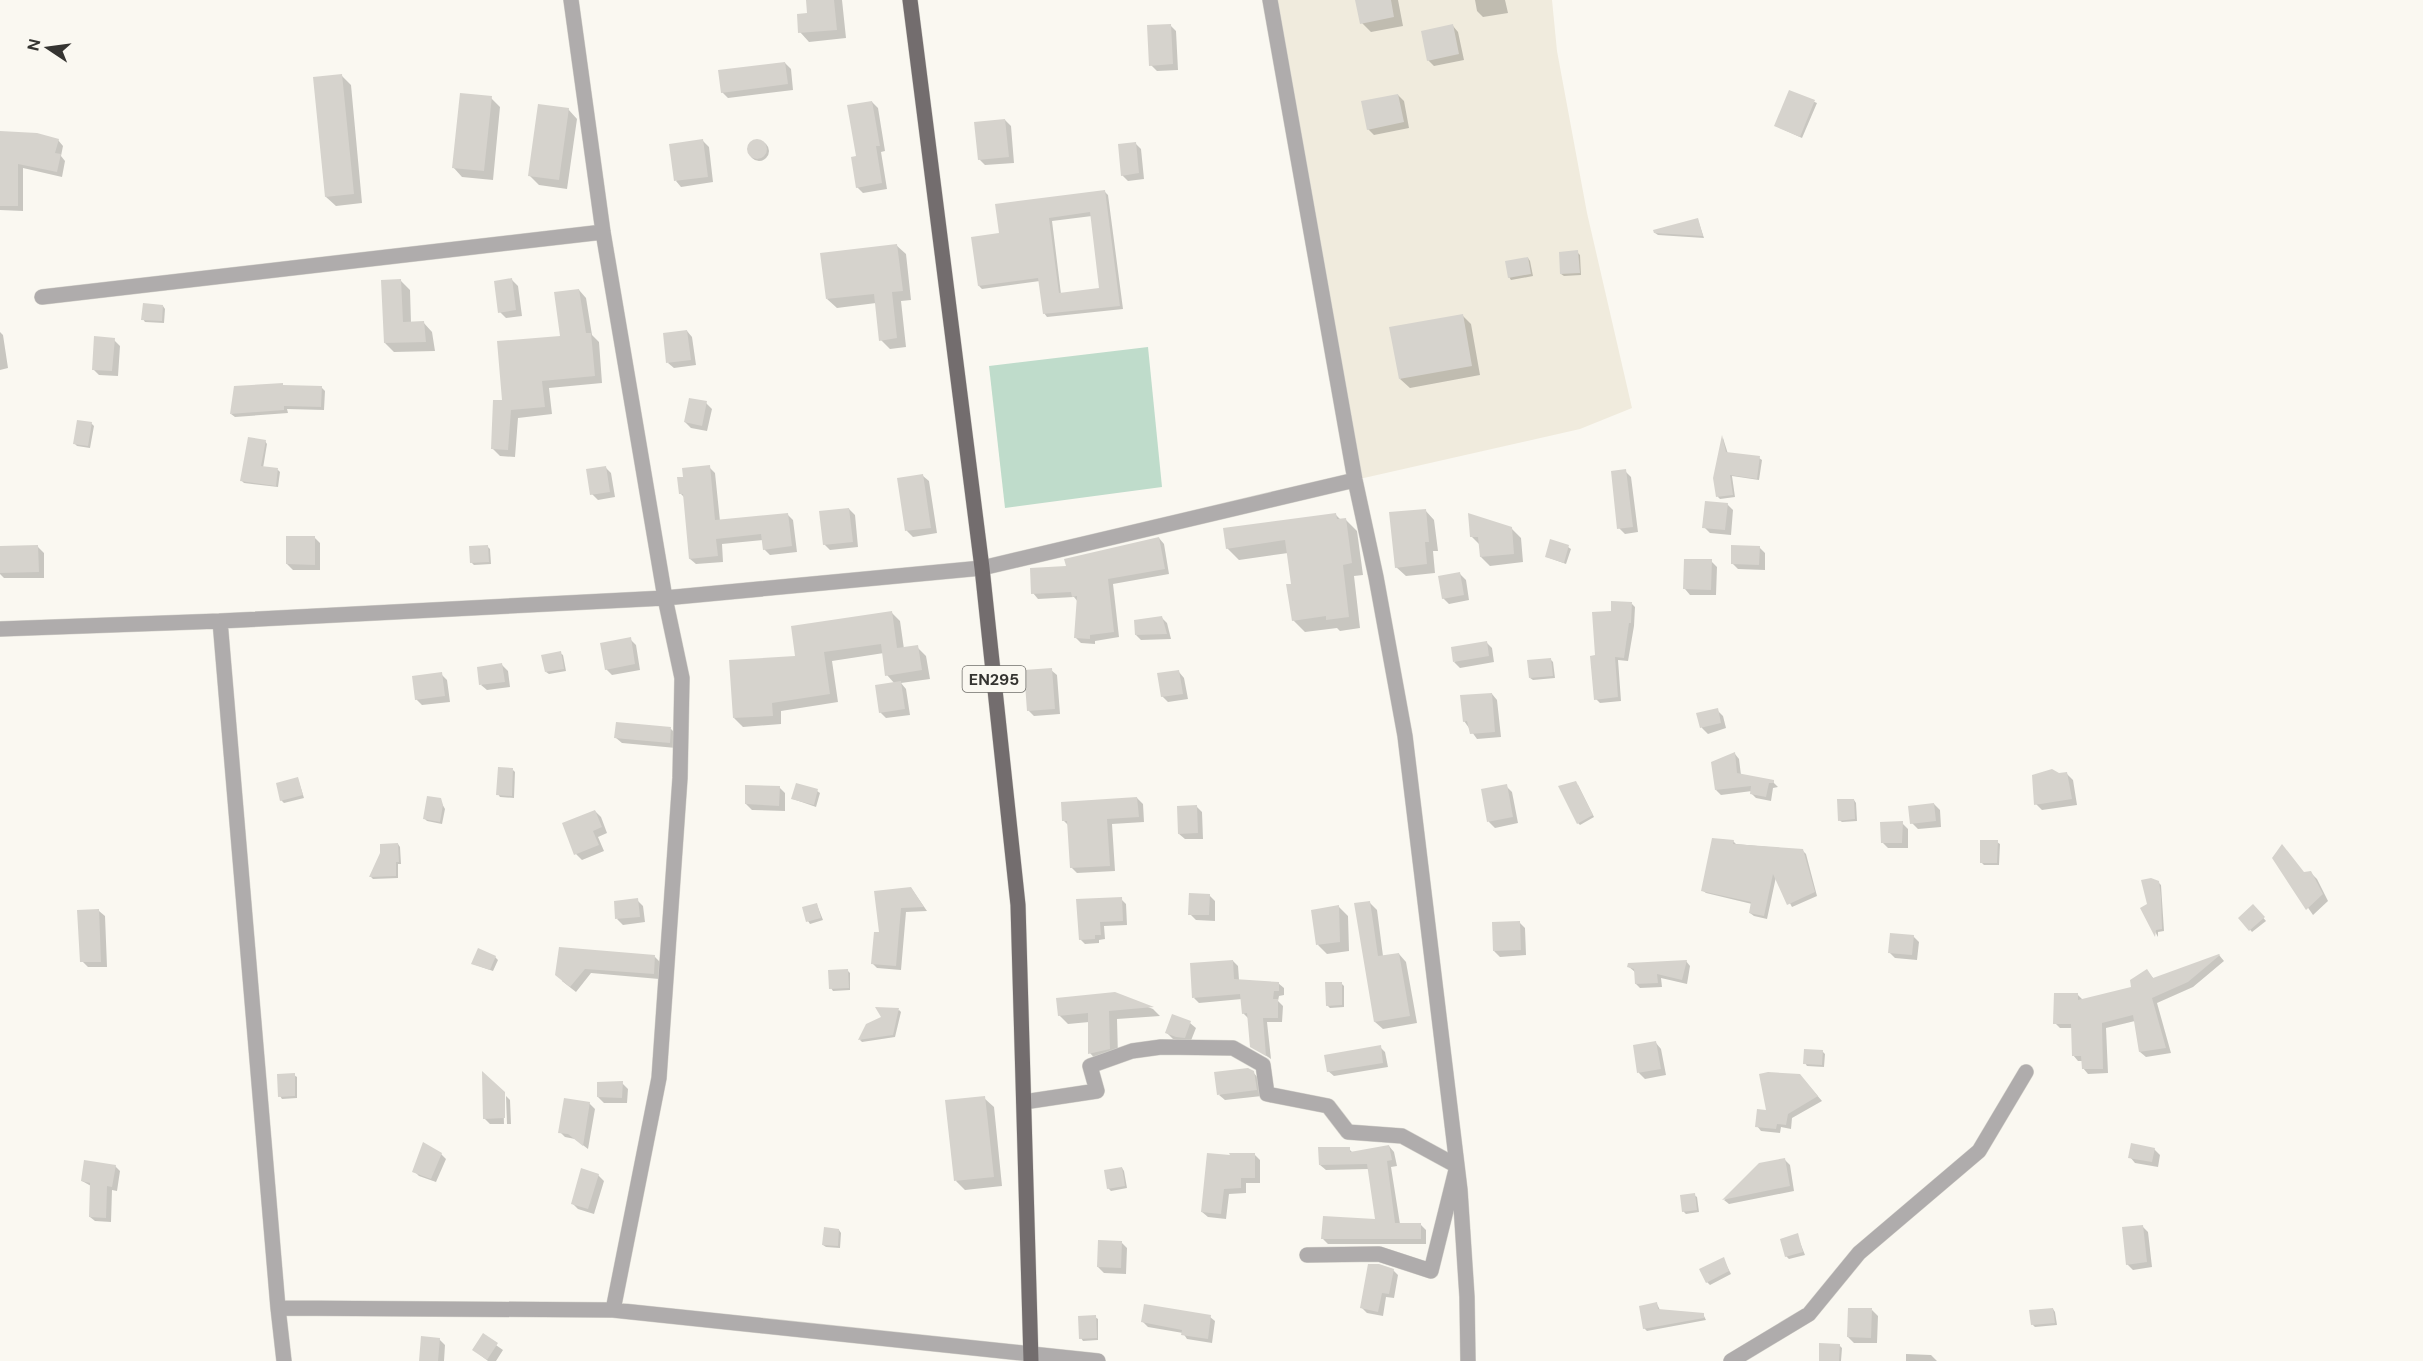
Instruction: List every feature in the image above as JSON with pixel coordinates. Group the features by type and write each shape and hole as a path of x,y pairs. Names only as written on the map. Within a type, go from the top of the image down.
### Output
{"main road":[{"name":"EN295","path":"910,0 982,568 1018,905 1031,1357"}],"street":[{"path":"571,0 603,232 665,598 682,678 680,778 659,1078 613,1310"},
{"path":"1270,0 1355,480 1376,577 1405,736 1457,1166 1467,1297 1468,1361"},
{"path":"42,297 603,232"},
{"path":"0,629 220,621 665,598 982,568 1355,480"},
{"path":"220,621 284,1361"},
{"path":"1024,1102 1096,1091 1090,1066 1132,1051 1161,1047 1233,1048 1263,1065 1267,1094 1328,1106 1348,1132 1402,1136 1457,1166"},
{"path":"1731,1361 1809,1314 1859,1253 1979,1151 2026,1072"},
{"path":"1307,1255 1379,1254 1431,1271 1457,1166"},
{"path":"278,1308 613,1310 1031,1357 1098,1361"}],"shaded area":[{"path":"1270,0 1552,0 1557,51 1587,213 1632,408 1580,429 1355,480"}],"green space":[{"path":"1148,347 1162,487 1005,508 989,366"}],"building":[{"path":"806,0 834,0 837,30 798,33 797,14 807,13"},
{"path":"1355,0 1391,0 1394,17 1360,24"},
{"path":"1171,24 1173,64 1149,66 1147,25"},
{"path":"1453,24 1459,54 1427,61 1421,31"},
{"path":"785,62 788,84 721,93 718,70"},
{"path":"342,74 354,194 325,197 313,77"},
{"path":"1789,90 1815,100 1800,137 1774,126"},
{"path":"460,93 492,96 484,171 452,168"},
{"path":"1398,94 1404,122 1367,130 1361,101"},
{"path":"872,101 880,146 876,146 882,183 856,188 851,157 856,156 847,105"},
{"path":"538,104 569,108 559,180 528,176"},
{"path":"1005,119 1009,157 978,160 974,122"},
{"path":"0,131 37,133 59,139 55,153 61,154 57,172 18,164 18,206 0,206"},
{"path":"703,139 708,177 674,181 669,144"},
{"path":"753,139 761,139 767,145 767,153 761,159 753,159 747,153 747,145"},
{"path":"1136,142 1139,173 1121,176 1118,144"},
{"path":"1105,190 1120,306 1043,314 1038,278 978,286 971,237 999,233 995,204","holes":["1090,212 1099,288 1059,293 1049,218"]},
{"path":"1698,218 1703,236 1654,233 1653,230"},
{"path":"897,244 903,291 892,292 897,338 879,341 874,294 826,299 820,253"},
{"path":"1578,250 1580,273 1560,274 1559,252"},
{"path":"1528,257 1531,274 1508,278 1505,261"},
{"path":"512,278 516,310 498,313 494,281"},
{"path":"401,279 403,322 424,321 426,342 384,343 381,280"},
{"path":"579,289 586,333 591,333 595,376 542,381 545,407 511,410 508,450 491,449 493,400 502,400 497,341 560,336 554,292"},
{"path":"143,303 163,305 162,321 141,320"},
{"path":"1463,314 1472,366 1399,379 1389,327"},
{"path":"687,330 691,360 666,363 663,333"},
{"path":"94,336 115,338 112,371 92,370"},
{"path":"283,383 283,385 322,386 321,407 284,406 284,410 230,414 234,386"},
{"path":"689,398 707,401 702,426 684,422"},
{"path":"77,420 92,422 88,446 73,444"},
{"path":"1722,435 1726,452 1760,456 1757,479 1730,475 1733,495 1716,497 1713,478"},
{"path":"248,437 266,440 261,466 278,468 276,486 240,481"},
{"path":"710,465 715,520 788,513 792,546 763,550 761,534 716,539 718,556 689,559 683,494 679,494 677,477 683,477 682,468"},
{"path":"606,466 610,492 590,495 586,469"},
{"path":"1626,469 1633,527 1617,529 1611,471"},
{"path":"923,474 931,528 905,531 897,478"},
{"path":"1705,501 1728,503 1725,530 1702,528"},
{"path":"849,508 853,542 823,545 819,511"},
{"path":"1426,509 1429,542 1425,542 1427,564 1395,568 1389,512"},
{"path":"1336,513 1337,519 1346,518 1352,563 1343,565 1349,617 1326,620 1326,616 1292,621 1286,584 1291,584 1285,540 1226,549 1223,528"},
{"path":"1468,513 1512,527 1514,554 1480,557 1478,537 1470,537"},
{"path":"286,536 315,536 315,565 286,564"},
{"path":"1159,537 1165,569 1108,579 1114,632 1090,635 1090,639 1074,638 1077,596 1072,597 1071,592 1031,594 1030,568 1066,566 1064,559"},
{"path":"1550,539 1569,545 1564,563 1545,557"},
{"path":"38,545 39,572 0,573 0,546"},
{"path":"488,545 489,562 470,563 469,546"},
{"path":"1731,545 1760,546 1759,565 1731,564"},
{"path":"1684,559 1712,559 1711,590 1683,589"},
{"path":"1460,572 1464,595 1442,599 1438,576"},
{"path":"1611,601 1632,602 1631,623 1629,623 1624,658 1615,657 1618,697 1594,700 1590,656 1595,655 1592,612 1611,611"},
{"path":"892,611 897,648 918,645 922,670 885,676 881,644 824,652 830,694 772,703 773,716 733,718 729,660 795,656 791,626"},
{"path":"1162,616 1167,634 1135,635 1134,620"},
{"path":"631,637 635,664 605,670 600,643"},
{"path":"1487,641 1489,656 1453,662 1451,647"},
{"path":"561,651 564,669 545,672 541,655"},
{"path":"1551,658 1553,676 1529,678 1527,660"},
{"path":"502,663 505,682 479,685 477,667"},
{"path":"1052,668 1055,709 1027,711 1024,670"},
{"path":"1179,670 1183,694 1161,697 1157,673"},
{"path":"442,672 445,696 415,700 412,676"},
{"path":"901,681 905,709 879,713 875,685"},
{"path":"1492,693 1495,732 1470,734 1467,721 1463,722 1460,695"},
{"path":"1718,708 1721,723 1700,728 1696,713"},
{"path":"616,722 671,727 670,743 614,738"},
{"path":"1735,752 1737,773 1774,780 1774,783 1769,783 1766,797 1750,794 1751,786 1715,790 1711,762"},
{"path":"498,767 513,768 512,796 496,795"},
{"path":"2052,769 2059,773 2067,772 2072,799 2034,805 2032,775"},
{"path":"298,777 303,795 280,801 276,783"},
{"path":"1576,781 1593,815 1577,824 1558,786"},
{"path":"796,783 818,789 814,805 791,799"},
{"path":"1507,784 1513,817 1487,822 1481,789"},
{"path":"745,785 780,786 779,806 745,804"},
{"path":"427,796 441,798 443,805 440,822 423,819"},
{"path":"1137,797 1139,817 1107,819 1110,866 1070,868 1067,821 1062,821 1061,802"},
{"path":"1837,799 1854,799 1855,819 1838,821"},
{"path":"1934,803 1936,821 1910,824 1908,806"},
{"path":"1197,805 1198,833 1178,834 1177,806"},
{"path":"595,810 602,827 593,831 599,845 574,855 562,823"},
{"path":"1903,821 1902,843 1881,843 1880,822"},
{"path":"1712,838 1734,840 1733,844 1803,849 1815,892 1787,905 1773,874 1764,916 1749,913 1751,902 1701,891"},
{"path":"1980,840 1998,840 1997,863 1980,863"},
{"path":"398,843 399,862 396,862 396,876 369,877 380,853 380,844"},
{"path":"2282,844 2304,872 2311,871 2323,894 2306,910 2272,858"},
{"path":"2151,878 2159,881 2161,897 2162,929 2156,930 2155,937 2140,908 2147,904 2141,880"},
{"path":"911,887 924,907 901,908 896,966 871,964 874,932 879,932 874,891"},
{"path":"1189,893 1210,894 1209,915 1188,915"},
{"path":"1122,897 1123,921 1100,922 1101,935 1095,935 1095,939 1079,940 1076,899"},
{"path":"638,898 640,917 615,919 614,901"},
{"path":"1370,901 1378,956 1399,953 1410,1016 1374,1022 1354,903"},
{"path":"817,903 821,918 806,922 802,907"},
{"path":"2253,904 2265,917 2249,931 2238,918"},
{"path":"1339,905 1340,942 1316,945 1311,910"},
{"path":"99,909 101,962 80,962 77,910"},
{"path":"1520,921 1521,950 1493,951 1492,922"},
{"path":"1890,933 1914,935 1912,955 1888,953"},
{"path":"559,947 655,955 654,974 585,969 570,987 555,975"},
{"path":"478,948 496,956 490,970 471,964"},
{"path":"2219,954 2188,982 2152,998 2166,1048 2139,1052 2133,1015 2102,1023 2103,1069 2082,1069 2081,1056 2072,1056 2071,1024 2053,1024 2054,993 2078,993 2078,1000 2131,987 2130,980 2147,969 2153,978"},
{"path":"1233,960 1234,979 1279,982 1279,991 1274,991 1273,999 1278,999 1278,1018 1263,1018 1266,1056 1250,1047 1247,1013 1242,1014 1240,994 1192,998 1190,963"},
{"path":"1687,960 1682,980 1657,974 1658,983 1635,984 1634,969 1627,967 1628,963"},
{"path":"848,969 849,988 829,989 828,970"},
{"path":"1325,982 1342,982 1342,1005 1326,1006"},
{"path":"1115,992 1154,1007 1109,1011 1110,1049 1088,1054 1088,1013 1058,1016 1056,998"},
{"path":"875,1007 899,1008 893,1035 858,1040 866,1024 881,1017"},
{"path":"1172,1014 1191,1021 1185,1038 1165,1033"},
{"path":"1656,1041 1661,1069 1637,1073 1633,1045"},
{"path":"1381,1045 1383,1063 1327,1072 1324,1055"},
{"path":"1804,1049 1823,1050 1822,1065 1803,1064"},
{"path":"1248,1068 1254,1071 1257,1090 1217,1095 1214,1072"},
{"path":"482,1071 505,1092 505,1118 483,1119"},
{"path":"1768,1072 1800,1074 1818,1096 1788,1114 1786,1125 1777,1124 1776,1129 1755,1127 1757,1109 1766,1110 1759,1074"},
{"path":"295,1073 295,1096 278,1097 277,1074"},
{"path":"623,1081 622,1098 597,1097 597,1082"},
{"path":"985,1096 994,1177 954,1181 945,1100"},
{"path":"564,1098 590,1102 583,1146 568,1134 558,1133"},
{"path":"423,1142 442,1153 431,1179 412,1172"},
{"path":"2131,1143 2155,1148 2152,1162 2128,1158"},
{"path":"1389,1145 1392,1160 1387,1161 1395,1223 1421,1223 1421,1239 1321,1239 1323,1216 1375,1219 1367,1164 1319,1165 1318,1147 1350,1147 1350,1152"},
{"path":"1207,1153 1230,1155 1229,1153 1255,1153 1255,1178 1241,1178 1241,1188 1224,1189 1221,1214 1201,1212"},
{"path":"1785,1158 1790,1186 1722,1200 1759,1163"},
{"path":"84,1160 116,1165 112,1187 107,1186 106,1218 89,1217 90,1183 81,1181"},
{"path":"1122,1167 1125,1186 1107,1189 1104,1170"},
{"path":"581,1168 599,1174 588,1209 571,1204"},
{"path":"1695,1193 1697,1210 1682,1212 1680,1195"},
{"path":"2143,1225 2147,1262 2126,1265 2122,1227"},
{"path":"824,1227 839,1229 838,1246 822,1245"},
{"path":"1798,1233 1803,1252 1785,1257 1780,1239"},
{"path":"1098,1240 1122,1241 1121,1268 1097,1267"},
{"path":"1724,1257 1729,1271 1706,1283 1699,1269"},
{"path":"1368,1264 1379,1264 1394,1269 1389,1294 1382,1293 1378,1312 1360,1308"},
{"path":"1657,1302 1658,1309 1704,1313 1704,1318 1643,1329 1639,1306"},
{"path":"1144,1304 1211,1315 1208,1339 1181,1335 1182,1330 1141,1322"},
{"path":"1848,1308 1872,1308 1871,1338 1847,1337"},
{"path":"2053,1308 2055,1323 2031,1325 2029,1310"},
{"path":"1096,1315 1097,1338 1079,1339 1078,1316"},
{"path":"483,1333 498,1343 487,1360 472,1350"},
{"path":"421,1336 440,1338 438,1361 419,1361"},
{"path":"1819,1343 1840,1344 1839,1361 1819,1361"}]}
